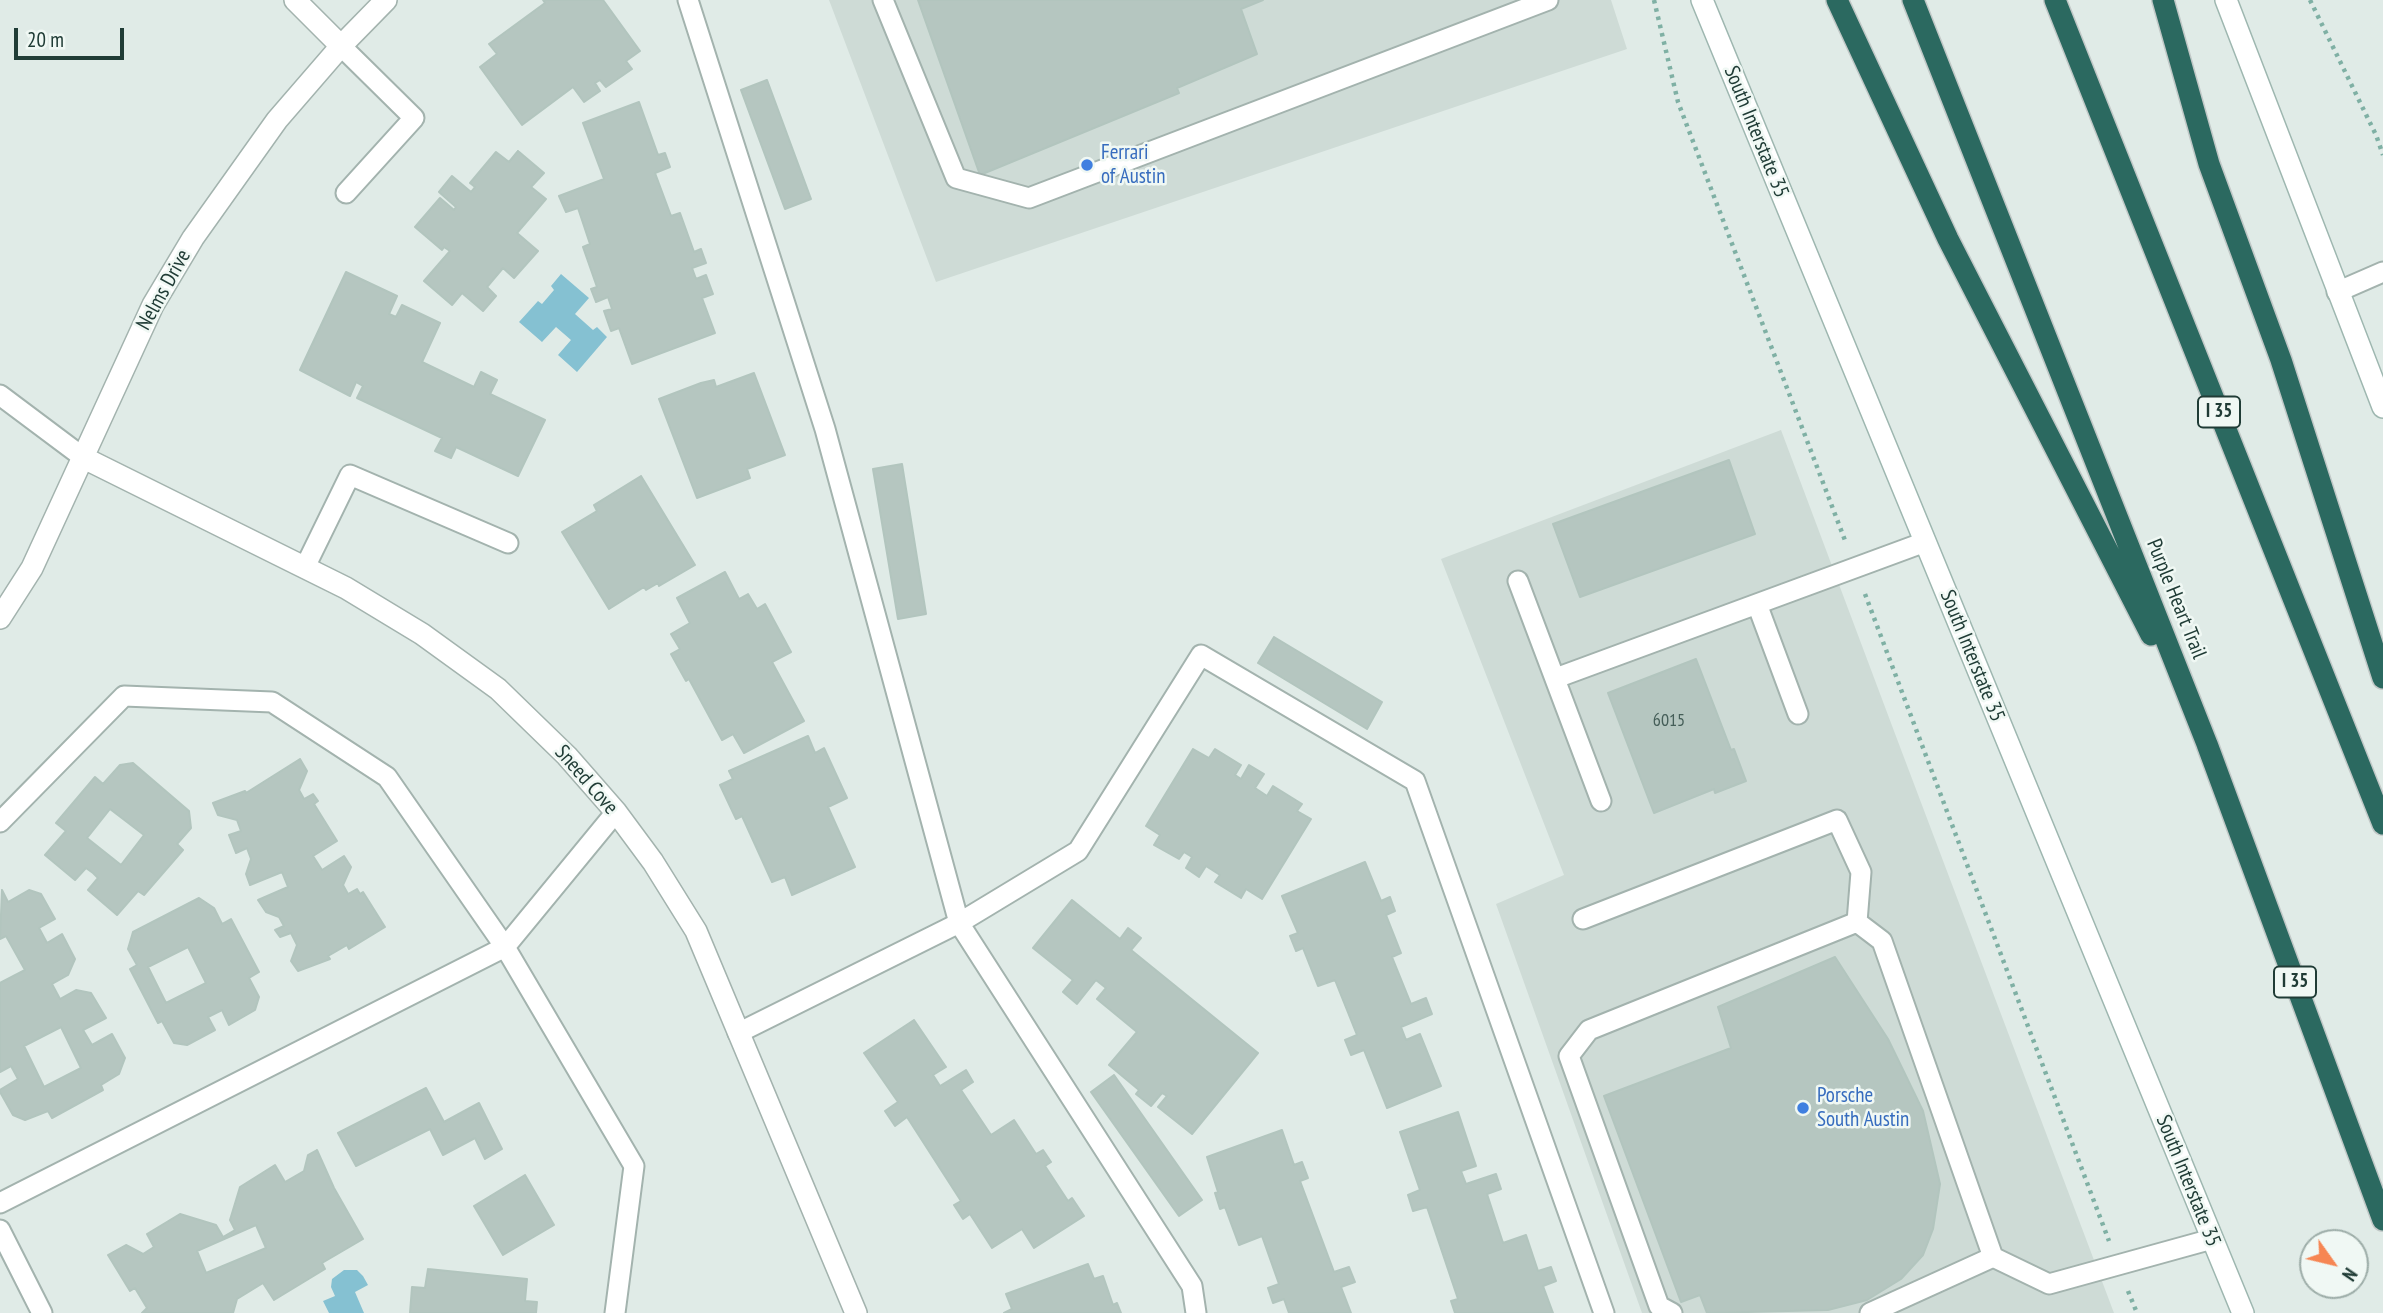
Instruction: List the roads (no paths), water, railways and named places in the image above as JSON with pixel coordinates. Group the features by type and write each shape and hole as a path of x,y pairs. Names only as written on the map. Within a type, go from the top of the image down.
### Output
{"highway":[{"path":"1837,0 1948,239 2207,744"},
{"name":"Purple Heart Trail","path":"1913,0 2207,744 2383,1220"},
{"name":"I 35","path":"2055,0 2383,824"},
{"path":"2163,0 2210,164 2281,360 2383,678"}],"street":[{"path":"295,0 341,46"},
{"name":"Nelms Drive","path":"0,618 32,568 153,305 193,238 276,120 386,0"},
{"name":"South Interstate 35","path":"1702,0 2243,1313"},
{"path":"2226,0 2383,407"},
{"name":"Sneed Cove","path":"84,458 346,588 422,634 498,689 567,756 653,862 695,931 856,1313"}],"lane":[{"path":"688,0 825,429 959,923 1192,1286 1196,1313"},
{"path":"883,0 956,178 1029,198 1548,0"},
{"path":"341,46 414,118 346,193"},
{"path":"2337,292 2383,272"},
{"path":"0,395 84,458"},
{"path":"305,568 350,475 508,543"},
{"path":"1556,678 1925,542"},
{"path":"1518,581 1601,801"},
{"path":"1758,604 1797,714"},
{"path":"738,1033 959,923 1078,852 1201,656 1415,780 1604,1313"},
{"path":"0,822 124,696 272,702 387,777 505,947 634,1166 615,1313"},
{"path":"0,1203 505,947 615,812"},
{"path":"1583,919 1837,820 1861,872 1857,922"},
{"path":"1857,922 1882,941 1993,1257 2049,1284 2212,1239"},
{"path":"1672,1313 1659,1306 1569,1056 1589,1030 1857,922"},
{"path":"0,1230 42,1313"},
{"path":"1870,1313 1993,1257"}],"water":[{"path":"561,274 589,298 575,314 593,330 597,327 607,337 577,372 558,355 571,340 556,327 542,342 519,322 538,301 542,304 554,290 551,286"},
{"path":"344,1270 357,1270 368,1285 355,1292 364,1313 329,1313 323,1301 335,1296 331,1287 332,1279"}],"place":[{"name":"Ferrari of Austin","path":"1087,165"},
{"name":"Porsche South Austin","path":"1803,1108"}]}
